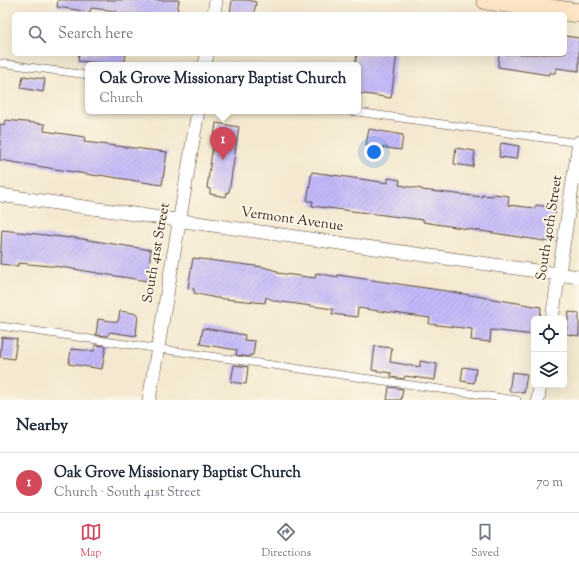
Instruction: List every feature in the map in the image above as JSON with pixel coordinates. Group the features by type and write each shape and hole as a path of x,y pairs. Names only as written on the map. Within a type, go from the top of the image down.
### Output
{"street":[{"path":"214,12 216,0"},
{"path":"486,0 579,13"},
{"name":"South 41st Street","path":"149,400 197,114"},
{"name":"South 40th Street","path":"552,316 579,143"},
{"name":"Vermont Avenue","path":"0,195 579,277"},
{"path":"538,400 540,388"}],"lane":[{"path":"0,63 85,75"},
{"path":"361,113 579,143"},
{"path":"0,326 517,400"}],"building":[{"path":"58,0 179,0 177,12 116,12 91,8 90,12 57,7"},
{"path":"232,0 248,0 256,2 254,12 230,12"},
{"path":"567,36 579,38 579,71 556,68 555,73 549,73 549,75 498,67 499,56 567,56"},
{"path":"79,56 126,56 125,62 78,61"},
{"path":"357,56 397,56 391,98 361,93 361,62 356,62"},
{"path":"23,76 45,79 43,92 21,88"},
{"path":"5,120 45,124 44,131 85,137 84,142 167,152 162,185 0,160 0,124 4,125"},
{"path":"216,123 239,127 229,192 227,192 226,197 210,194 210,189 207,188"},
{"path":"369,129 403,135 401,150 366,145"},
{"path":"501,143 519,146 517,159 499,157"},
{"path":"456,148 475,151 473,167 454,164"},
{"path":"312,172 388,183 388,178 400,180 399,185 422,190 482,197 482,195 493,196 494,194 509,196 508,205 535,208 536,205 556,208 551,242 423,222 424,220 312,206 313,201 307,201"},
{"path":"2,230 70,237 151,250 147,281 61,267 18,263 18,266 0,264"},
{"path":"193,258 263,267 277,271 277,273 315,278 316,273 338,277 338,275 541,307 540,316 531,316 531,335 491,330 490,342 471,340 472,329 429,324 430,318 358,308 357,317 332,314 333,309 275,301 266,297 265,303 216,298 194,293 194,289 188,288"},
{"path":"120,311 138,314 136,336 110,332 107,336 96,335 98,319 118,322"},
{"path":"569,312 579,313 579,336 567,334"},
{"path":"203,328 245,335 244,340 255,341 253,355 250,355 250,357 236,355 237,350 200,344"},
{"path":"2,337 17,339 14,359 0,357"},
{"path":"95,345 106,346 102,369 69,364 71,349 94,351"},
{"path":"375,346 392,348 390,362 420,367 420,361 437,364 435,380 405,376 404,379 391,377 391,373 372,370"},
{"path":"234,365 248,367 246,384 231,382"},
{"path":"463,367 476,369 474,383 461,381"},
{"path":"512,372 527,374 524,393 509,391"},
{"path":"389,387 403,389 401,400 387,400"}],"place":[{"name":"Oak Grove Missionary Baptist Church","path":"223,160"}]}
